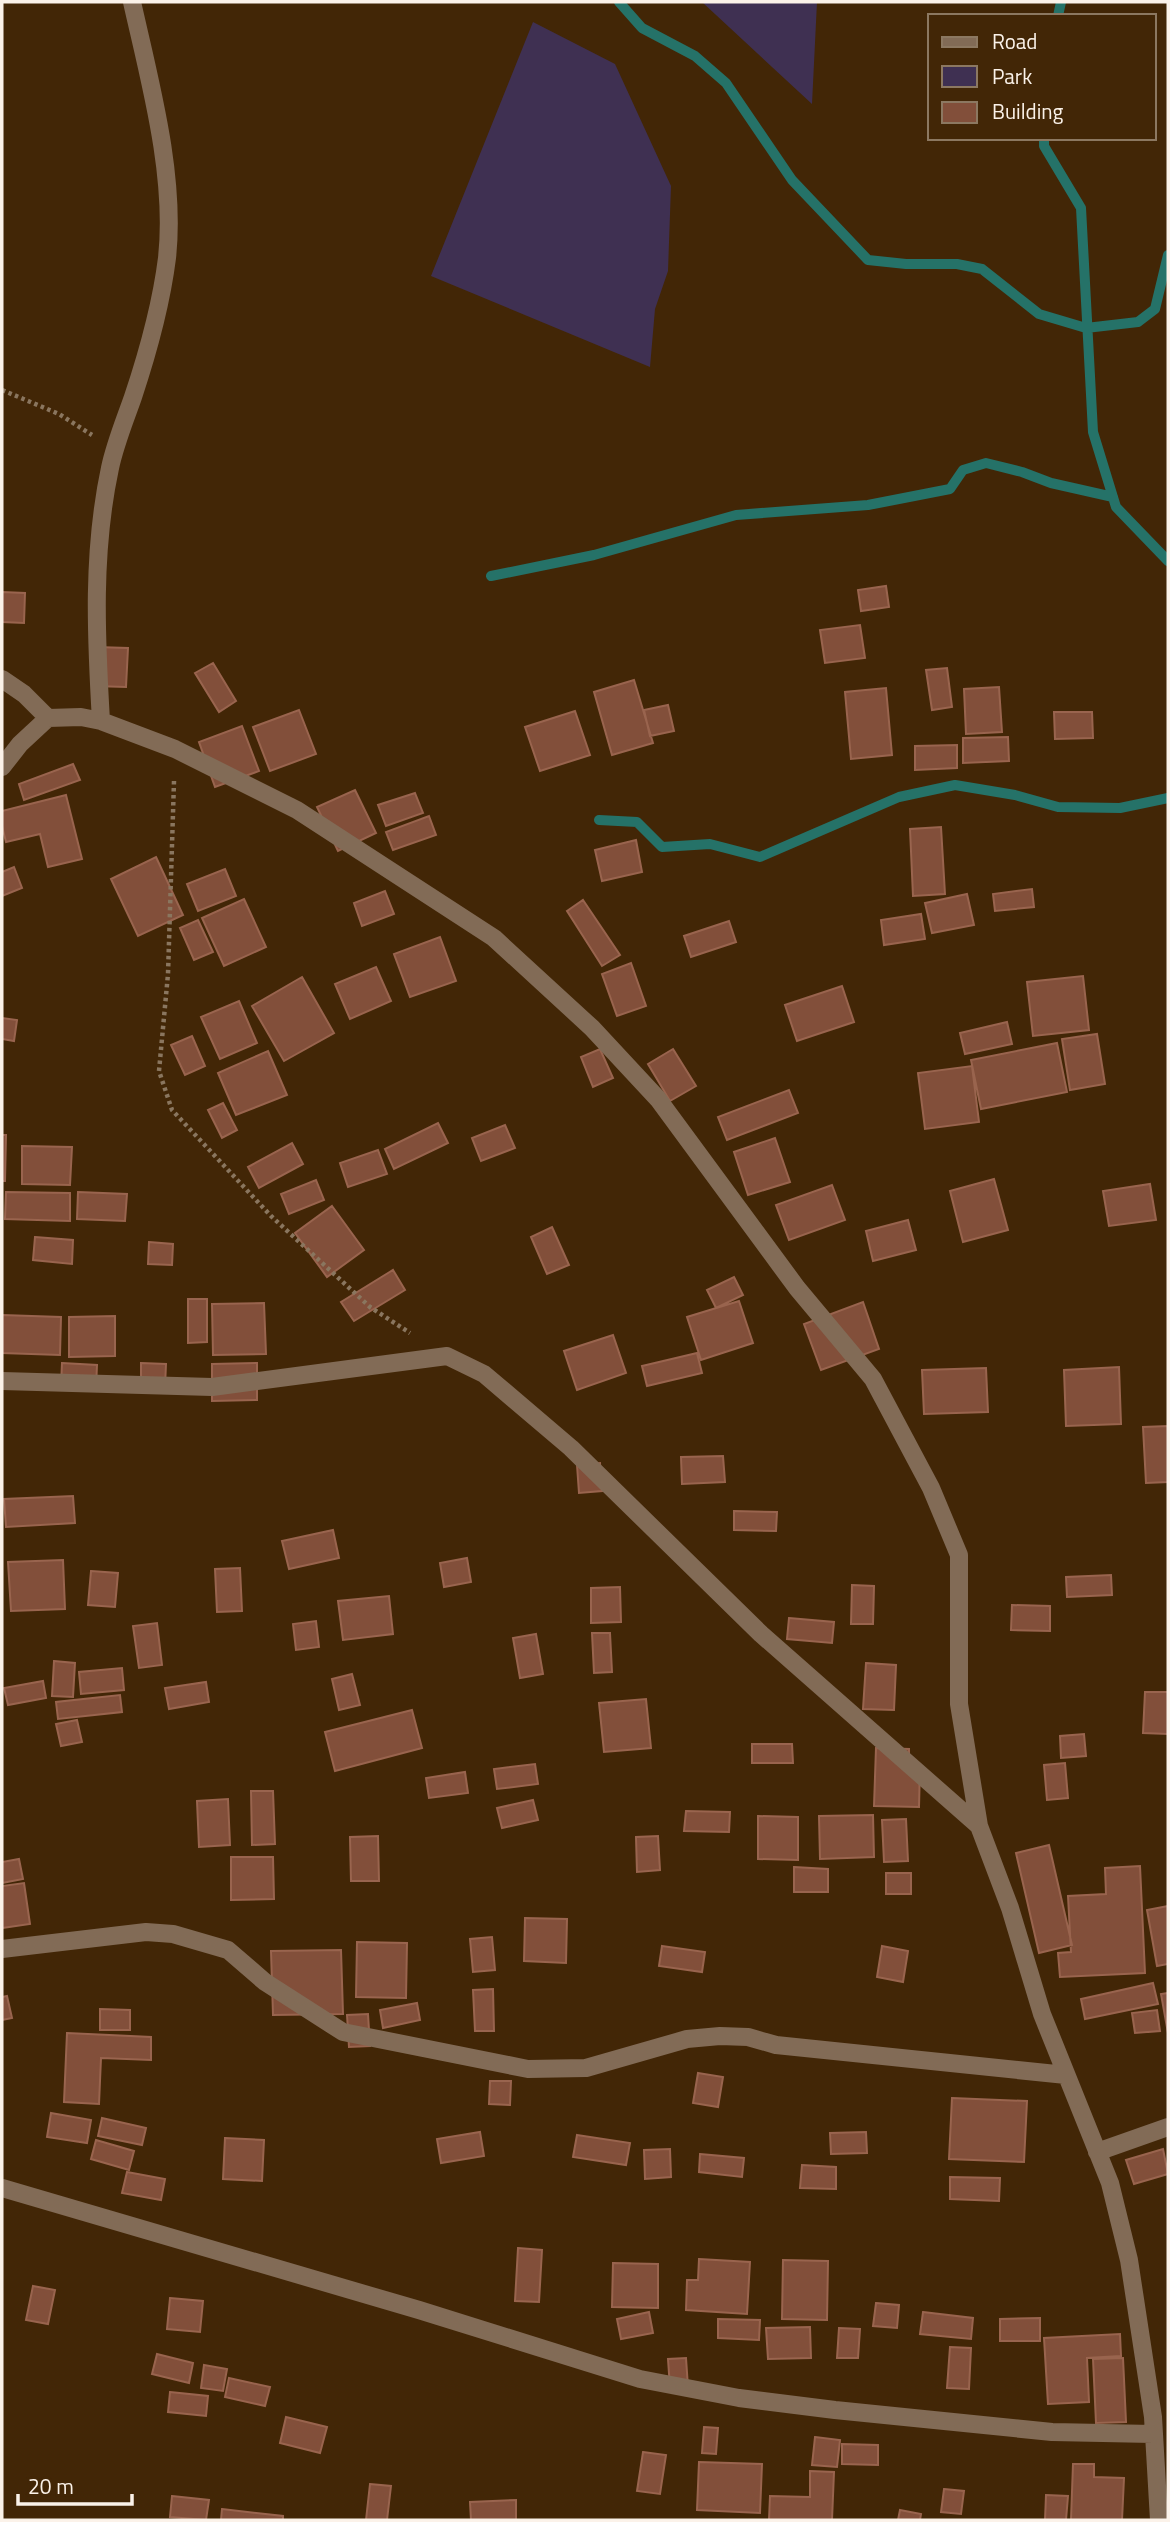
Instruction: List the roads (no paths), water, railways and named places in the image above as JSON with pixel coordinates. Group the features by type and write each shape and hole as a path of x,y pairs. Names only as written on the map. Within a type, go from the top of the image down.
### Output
{"street":[{"path":"101,721 95,618 102,516 110,466 154,329 167,257 165,166 132,2"},
{"path":"2,679 23,694 48,718"},
{"path":"2,767 20,744 48,718 101,721 175,750 297,810 494,938 592,1027 659,1099 797,1288 873,1379 931,1488 959,1555 959,1704 979,1826 1010,1908 1042,2014 1110,2183 1129,2260 1153,2434 1162,2451 1159,2520"},
{"path":"2,1381 212,1387 447,1356 484,1374 572,1448 761,1634 979,1826"},
{"path":"2,1949 146,1932 173,1934 228,1950 265,1982 343,2032 528,2069 586,2068 687,2039 720,2036 748,2037 776,2045 1066,2075"},
{"path":"1097,2152 1168,2126"},
{"path":"2,2188 640,2379 739,2398 835,2410 1052,2432 1153,2434"}],"waterway":[{"path":"619,2 642,28 695,56 726,83 792,180 868,260 906,264 957,264 982,269 1039,314 1086,328 1138,322 1155,309 1168,255"},
{"path":"1058,14 1061,2"},
{"path":"1044,140 1044,146 1081,208 1093,432 1116,507 1168,561"},
{"path":"491,576 594,555 736,515 868,505 950,489 963,470 986,463 1051,483 1113,497"},
{"path":"599,820 637,822 662,847 710,844 760,857 899,797 955,785 1015,795 1058,807 1120,808 1168,798"}]}
